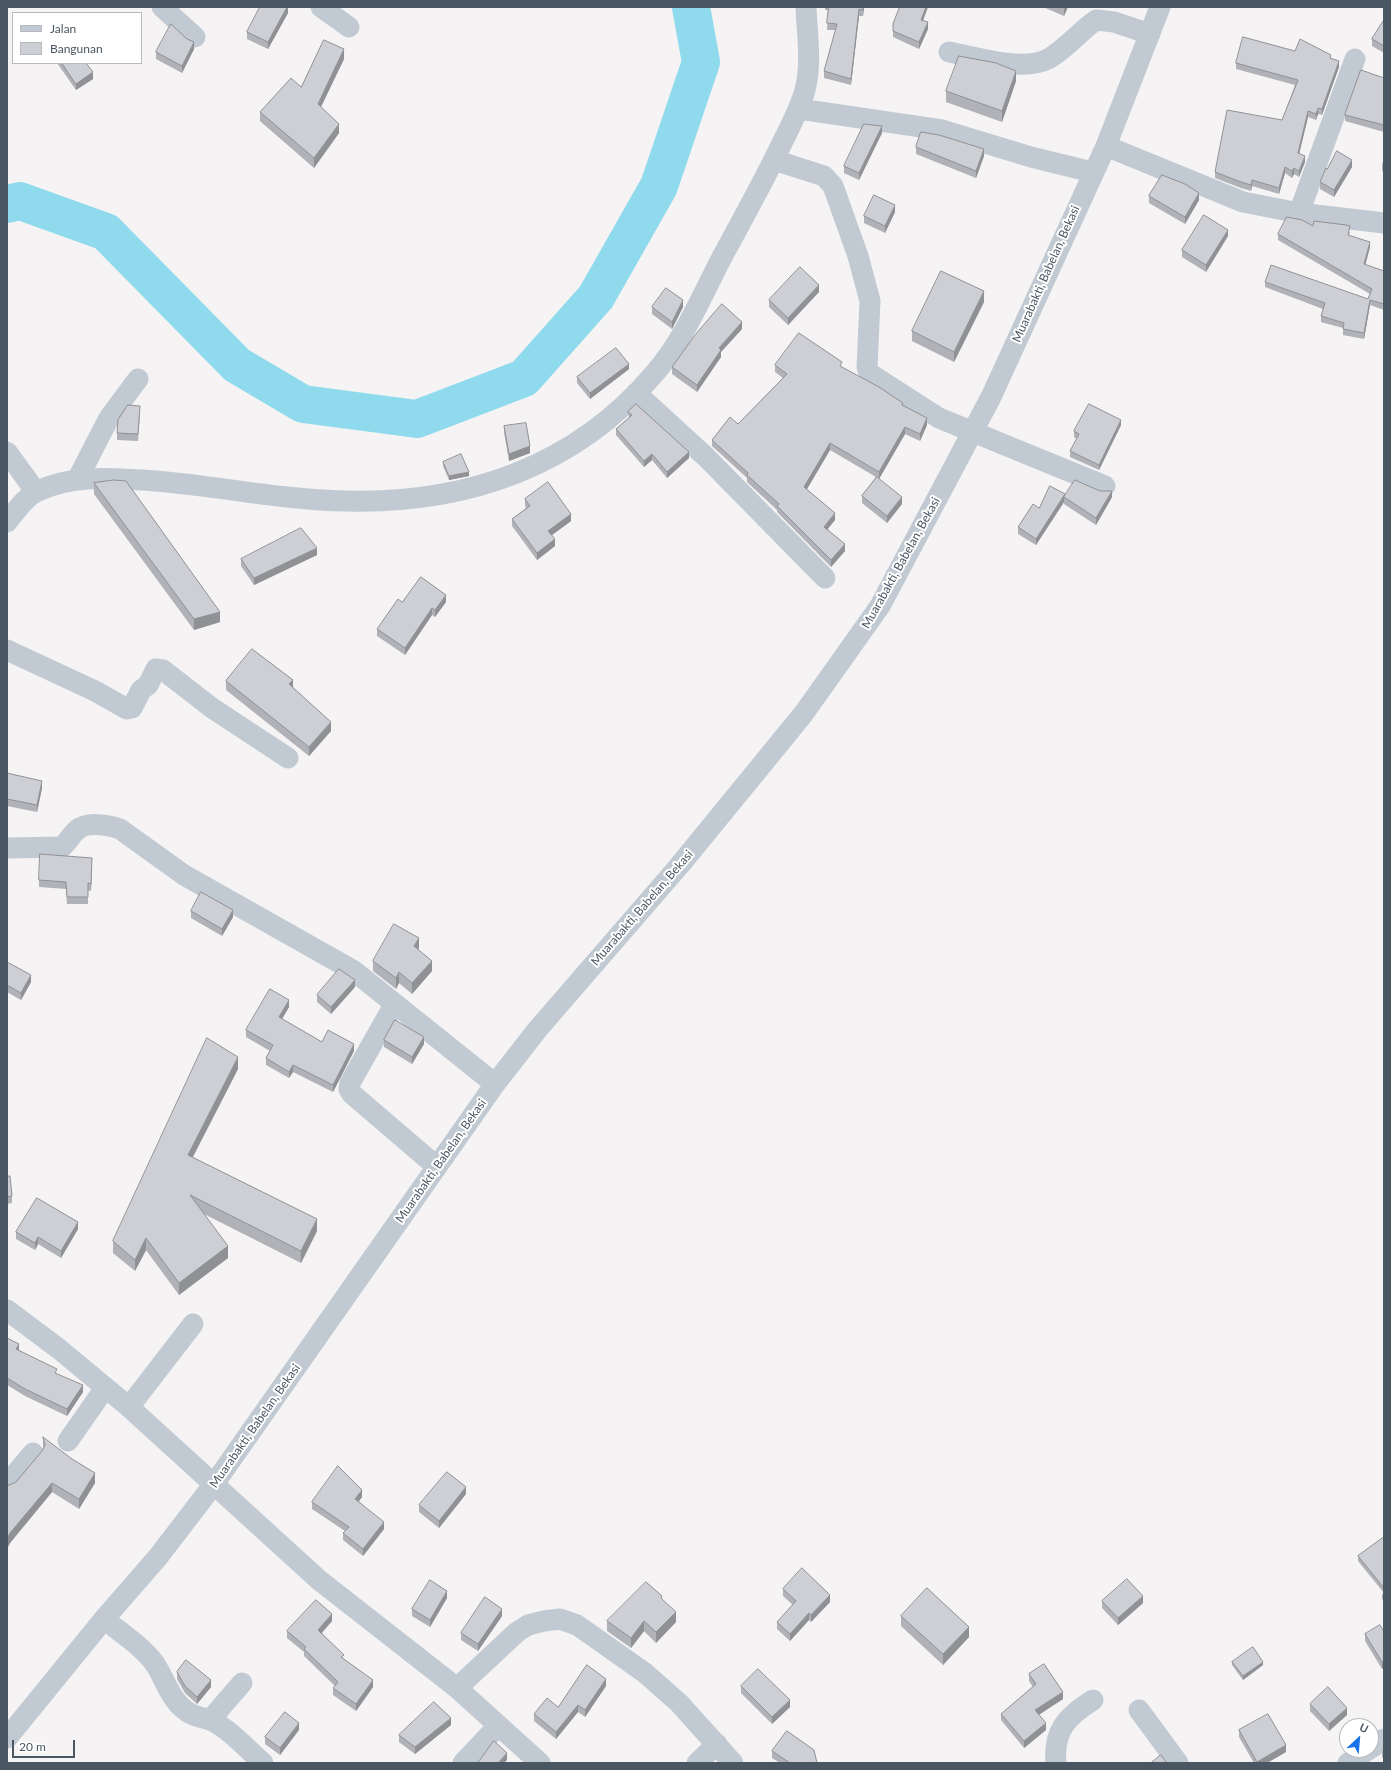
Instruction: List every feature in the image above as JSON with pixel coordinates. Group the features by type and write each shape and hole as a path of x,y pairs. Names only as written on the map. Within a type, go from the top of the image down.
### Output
{"street":[{"path":"321,7 349,27"},
{"path":"7,522 23,502 36,492 78,478 173,482 295,497 346,501 415,498 455,492 492,483 529,468 564,450 595,430 636,393 656,372 699,303 799,109 806,88 808,68 806,7"},
{"name":"Muarabakti, Babelan, Bekasi","path":"7,1738 104,1619 158,1557 214,1484 495,1084 542,1024 674,872 804,713 880,606 991,397 1092,172 1106,146 1160,7"},
{"path":"168,8 195,37"},
{"path":"949,52 1014,64 1030,64 1047,59 1061,50 1096,20 1114,22 1150,34"},
{"path":"1299,213 1355,59"},
{"path":"799,109 942,130 1031,157 1092,172"},
{"path":"1106,146 1235,199 1299,213 1384,223"},
{"path":"774,160 824,176 833,186 858,256 870,301 867,367 869,373 939,418 1105,486"},
{"path":"78,478 109,418 138,379"},
{"path":"636,393 706,457 824,578"},
{"path":"7,452 36,492"},
{"path":"7,650 88,688 127,709 132,708 141,690 148,686 156,669 163,670 212,708 288,758"},
{"path":"7,848 62,847 83,825 111,826 120,829 184,875 354,971 394,1005 495,1084"},
{"path":"394,1005 350,1083 349,1089 352,1094 436,1166"},
{"path":"7,1310 59,1349 104,1388 129,1407 319,1580 458,1688 540,1763"},
{"path":"129,1407 193,1324"},
{"path":"68,1441 104,1388"},
{"path":"7,1484 33,1453"},
{"path":"104,1619 140,1648 154,1664 175,1699 184,1710 202,1719 210,1720 234,1737 263,1763"},
{"path":"458,1688 517,1632 528,1625 544,1620 560,1619 577,1625 645,1673 679,1703 734,1763"},
{"path":"210,1720 242,1683"},
{"path":"1056,1763 1055,1748 1060,1730 1068,1718 1093,1700"},
{"path":"1139,1710 1178,1763"},
{"path":"463,1763 498,1726"},
{"path":"698,1763 717,1744"}],"building":[{"path":"260,7 287,7 268,42 247,32"},
{"path":"829,7 863,7 863,10 859,9 851,79 824,71 837,24 827,23"},
{"path":"900,7 926,7 921,20 928,22 919,42 893,31 893,24"},
{"path":"1384,20 1384,46 1372,39"},
{"path":"171,24 187,39 194,42 182,66 156,52"},
{"path":"1243,37 1295,51 1300,39 1331,55 1330,58 1339,61 1322,109 1318,108 1316,114 1308,111 1298,153 1305,156 1299,171 1294,168 1292,171 1285,167 1279,188 1252,180 1251,185 1215,172 1227,110 1282,120 1298,80 1236,63"},
{"path":"324,40 344,49 318,104 339,124 314,158 260,112 291,78 301,87"},
{"path":"959,56 996,63 1016,71 1002,111 946,91"},
{"path":"63,64 87,64 93,72 76,84"},
{"path":"1361,70 1384,78 1384,125 1345,115"},
{"path":"864,124 882,126 859,173 844,166"},
{"path":"921,132 939,135 984,149 976,171 916,147"},
{"path":"1337,151 1352,160 1334,190 1320,182 1326,168 1327,169"},
{"path":"1162,175 1185,184 1199,193 1185,217 1149,196"},
{"path":"874,195 895,205 885,226 864,216"},
{"path":"1204,215 1228,230 1206,265 1182,250"},
{"path":"1287,217 1302,220 1313,226 1314,221 1350,226 1348,235 1370,242 1364,264 1384,271 1384,304 1370,300 1364,333 1343,329 1344,323 1321,316 1325,303 1265,282 1271,265 1368,299 1372,289 1278,234"},
{"path":"800,267 819,285 788,318 769,300"},
{"path":"941,271 984,291 954,352 912,331"},
{"path":"666,288 683,300 672,322 652,307"},
{"path":"722,304 742,322 719,348 721,350 697,385 672,367 695,335"},
{"path":"799,333 842,362 840,366 879,387 903,403 902,405 927,418 920,434 905,427 879,472 830,443 804,487 835,513 824,527 845,544 831,560 777,506 779,504 712,440 730,417 738,424 787,374 775,365"},
{"path":"616,348 629,364 590,393 577,377"},
{"path":"636,404 689,452 667,472 652,454 644,461 616,429 632,415 628,412"},
{"path":"1089,404 1121,420 1099,465 1070,451 1079,434 1074,431"},
{"path":"128,405 140,406 138,434 117,433 118,420"},
{"path":"526,423 530,446 509,454 504,426"},
{"path":"461,454 469,472 449,476 443,462"},
{"path":"877,477 902,497 887,516 862,496"},
{"path":"114,480 126,481 220,612 194,619 94,483"},
{"path":"1075,480 1100,491 1112,491 1096,518 1064,497"},
{"path":"548,482 571,514 548,531 555,539 537,553 512,519 530,506 525,499"},
{"path":"1050,486 1065,494 1036,539 1018,527 1033,504 1039,508"},
{"path":"301,528 317,548 254,578 241,559"},
{"path":"421,577 446,595 435,610 432,608 405,648 377,629 398,599 402,602"},
{"path":"252,649 293,680 289,684 331,722 309,747 226,681"},
{"path":"7,773 42,781 37,805 7,799"},
{"path":"40,854 92,858 91,884 88,883 88,897 67,897 66,882 39,880"},
{"path":"201,892 233,910 222,929 191,911"},
{"path":"394,924 419,938 414,946 432,961 412,983 399,972 396,978 373,961"},
{"path":"7,962 31,975 21,993 7,985"},
{"path":"339,969 355,980 331,1007 317,995"},
{"path":"270,989 289,1000 279,1017 322,1042 328,1030 354,1044 333,1085 293,1065 289,1072 266,1058 273,1045 246,1030"},
{"path":"395,1020 424,1037 412,1057 384,1040"},
{"path":"207,1038 238,1057 188,1155 317,1219 301,1251 190,1195 228,1246 179,1283 146,1238 135,1260 113,1241"},
{"path":"7,1176 10,1176 12,1196 7,1197"},
{"path":"37,1198 78,1222 61,1251 38,1237 35,1243 16,1232"},
{"path":"7,1338 19,1344 16,1349 57,1369 55,1373 83,1385 67,1409 25,1389 7,1378"},
{"path":"43,1437 72,1459 95,1473 79,1499 52,1483 10,1533 7,1539 7,1486 16,1482 42,1451 45,1445"},
{"path":"338,1466 362,1490 355,1499 384,1522 363,1549 343,1533 349,1527 312,1502"},
{"path":"447,1472 466,1487 439,1521 419,1505"},
{"path":"1384,1537 1384,1588 1358,1556"},
{"path":"802,1568 830,1595 811,1615 809,1613 790,1634 777,1622 796,1601 783,1589"},
{"path":"1127,1579 1143,1596 1118,1618 1102,1601"},
{"path":"430,1580 447,1591 430,1620 412,1609"},
{"path":"646,1582 662,1596 661,1598 676,1612 656,1632 644,1621 631,1638 607,1621"},
{"path":"927,1588 969,1627 943,1654 901,1616"},
{"path":"485,1597 502,1609 478,1644 461,1633"},
{"path":"316,1600 332,1614 318,1630 344,1655 341,1657 373,1680 356,1704 333,1688 338,1682 304,1649 306,1647 287,1631"},
{"path":"1380,1625 1384,1632 1384,1661 1382,1662 1365,1634"},
{"path":"1253,1647 1263,1662 1243,1676 1232,1662"},
{"path":"186,1660 211,1680 197,1697 185,1686 177,1672"},
{"path":"1044,1664 1063,1692 1035,1710 1046,1723 1024,1741 1001,1714 1036,1684 1029,1674"},
{"path":"587,1665 606,1679 585,1710 578,1705 556,1732 534,1714 547,1698 558,1707"},
{"path":"758,1669 790,1700 772,1717 741,1686"},
{"path":"1328,1687 1347,1708 1329,1724 1310,1704"},
{"path":"434,1702 451,1718 415,1747 399,1735"},
{"path":"285,1712 299,1723 280,1748 265,1737"},
{"path":"1268,1714 1286,1745 1257,1762 1239,1730"},
{"path":"787,1731 814,1750 817,1763 790,1763 772,1751"},
{"path":"494,1741 507,1753 498,1763 478,1763"},
{"path":"1161,1755 1167,1763 1151,1763"}],"waterway":[{"path":"7,204 20,201 106,232 237,365 303,404 417,419 524,378 596,297 659,186 701,62 691,7"}]}
